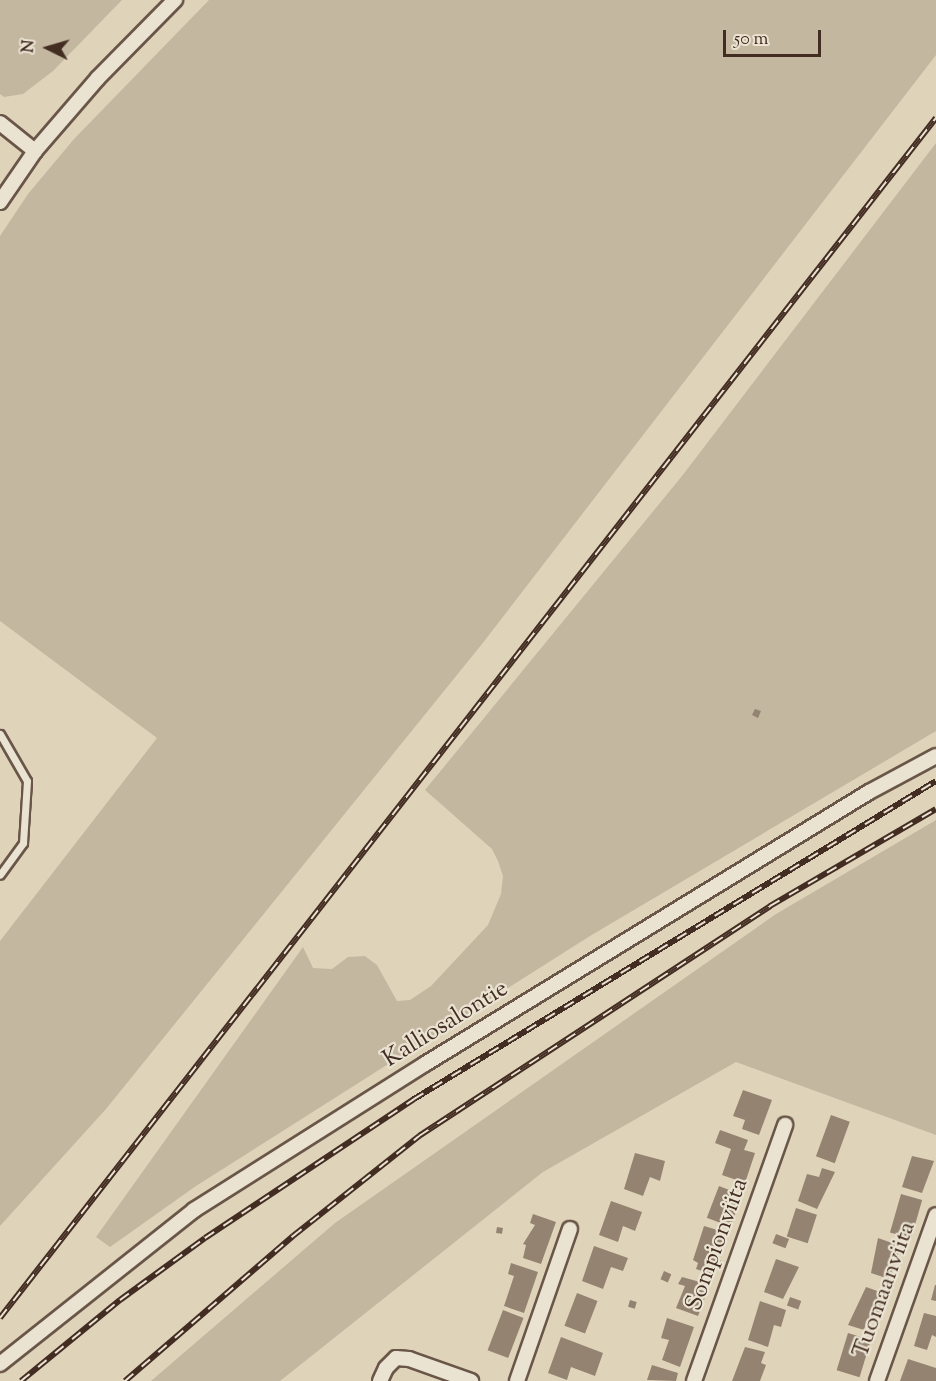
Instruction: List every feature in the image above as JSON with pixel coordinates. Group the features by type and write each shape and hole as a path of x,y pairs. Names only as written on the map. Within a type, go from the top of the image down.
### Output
{"street":[{"path":"0,202 35,151 98,78 174,0"},
{"path":"0,123 35,151"},
{"name":"Kalliosalontie","path":"0,1364 194,1210 466,1039 869,792 936,756"},
{"name":"Sompionviita","path":"694,1381 785,1125"},
{"name":"Tuomaanviita","path":"877,1381 936,1215"},
{"path":"517,1381 570,1229"},
{"path":"380,1381 386,1368 396,1358 409,1359 471,1381"}],"lane":[{"path":"0,734 27,781 23,843 0,875"}],"shaded area":[{"path":"0,0 122,0 53,71 23,94 4,97 0,94"},
{"path":"209,0 936,0 936,55 482,644 106,1109 0,1226 0,941 157,738 0,621 0,236 28,194 74,139"},
{"path":"936,143 936,731 590,936 196,1186 110,1247 96,1237 303,947 313,968 332,969 348,957 365,956 377,965 397,1001 410,1000 431,986 488,925 501,894 503,876 498,861 492,849 425,790 682,476"},
{"path":"936,820 936,1135 736,1062 543,1172 280,1381 151,1381 335,1223 776,914"}],"building":[{"path":"755,709 761,711 758,718 752,715"},
{"path":"743,1090 772,1100 759,1135 742,1129 745,1120 733,1116"},
{"path":"831,1115 850,1122 835,1163 816,1156"},
{"path":"720,1130 748,1140 744,1150 755,1153 745,1183 722,1175 731,1149 715,1143"},
{"path":"635,1153 665,1161 660,1181 650,1177 643,1196 624,1189"},
{"path":"912,1156 934,1161 922,1193 902,1187"},
{"path":"822,1168 835,1172 817,1209 798,1201 807,1174 819,1177"},
{"path":"719,1186 742,1195 730,1227 707,1218"},
{"path":"901,1194 922,1200 911,1239 890,1232"},
{"path":"611,1201 642,1212 635,1231 623,1226 618,1242 599,1235"},
{"path":"796,1208 817,1215 808,1243 787,1237"},
{"path":"533,1214 556,1222 541,1264 523,1258 526,1245 523,1244 535,1225 530,1223"},
{"path":"704,1226 728,1233 719,1260 722,1261 711,1274 696,1269 698,1263 693,1260"},
{"path":"497,1227 503,1228 502,1234 496,1233"},
{"path":"776,1234 789,1239 785,1248 772,1243"},
{"path":"878,1238 895,1244 893,1250 899,1252 889,1279 871,1273"},
{"path":"594,1246 628,1258 623,1271 611,1267 603,1289 582,1281"},
{"path":"776,1259 799,1267 783,1299 764,1292"},
{"path":"511,1263 538,1272 524,1313 504,1306 514,1276 508,1274"},
{"path":"664,1271 671,1274 668,1282 660,1279"},
{"path":"682,1277 700,1282 697,1289 707,1292 698,1316 676,1308 685,1286 678,1284"},
{"path":"936,1285 936,1301 931,1300"},
{"path":"866,1287 886,1294 876,1323 867,1319 864,1330 848,1325"},
{"path":"577,1293 598,1301 585,1334 564,1326"},
{"path":"790,1297 801,1301 798,1310 787,1305"},
{"path":"630,1300 637,1302 635,1309 628,1307"},
{"path":"760,1301 786,1310 781,1327 774,1325 768,1347 748,1340"},
{"path":"503,1310 524,1318 508,1358 488,1350"},
{"path":"924,1313 936,1316 936,1337 932,1335 927,1350 914,1346"},
{"path":"667,1318 694,1327 680,1367 662,1360 669,1340 661,1338"},
{"path":"848,1333 871,1340 860,1377 837,1370"},
{"path":"561,1337 603,1353 595,1376 571,1367 567,1380 548,1373"},
{"path":"745,1347 765,1352 761,1363 766,1365 760,1381 732,1381"},
{"path":"908,1359 936,1368 936,1381 900,1381"},
{"path":"652,1365 678,1373 676,1381 647,1380"}],"railway":[{"path":"0,1318 936,118"},
{"path":"21,1381 120,1300 205,1238 414,1099 936,781"},
{"path":"125,1381 293,1236 419,1136 770,906 936,809"}]}
